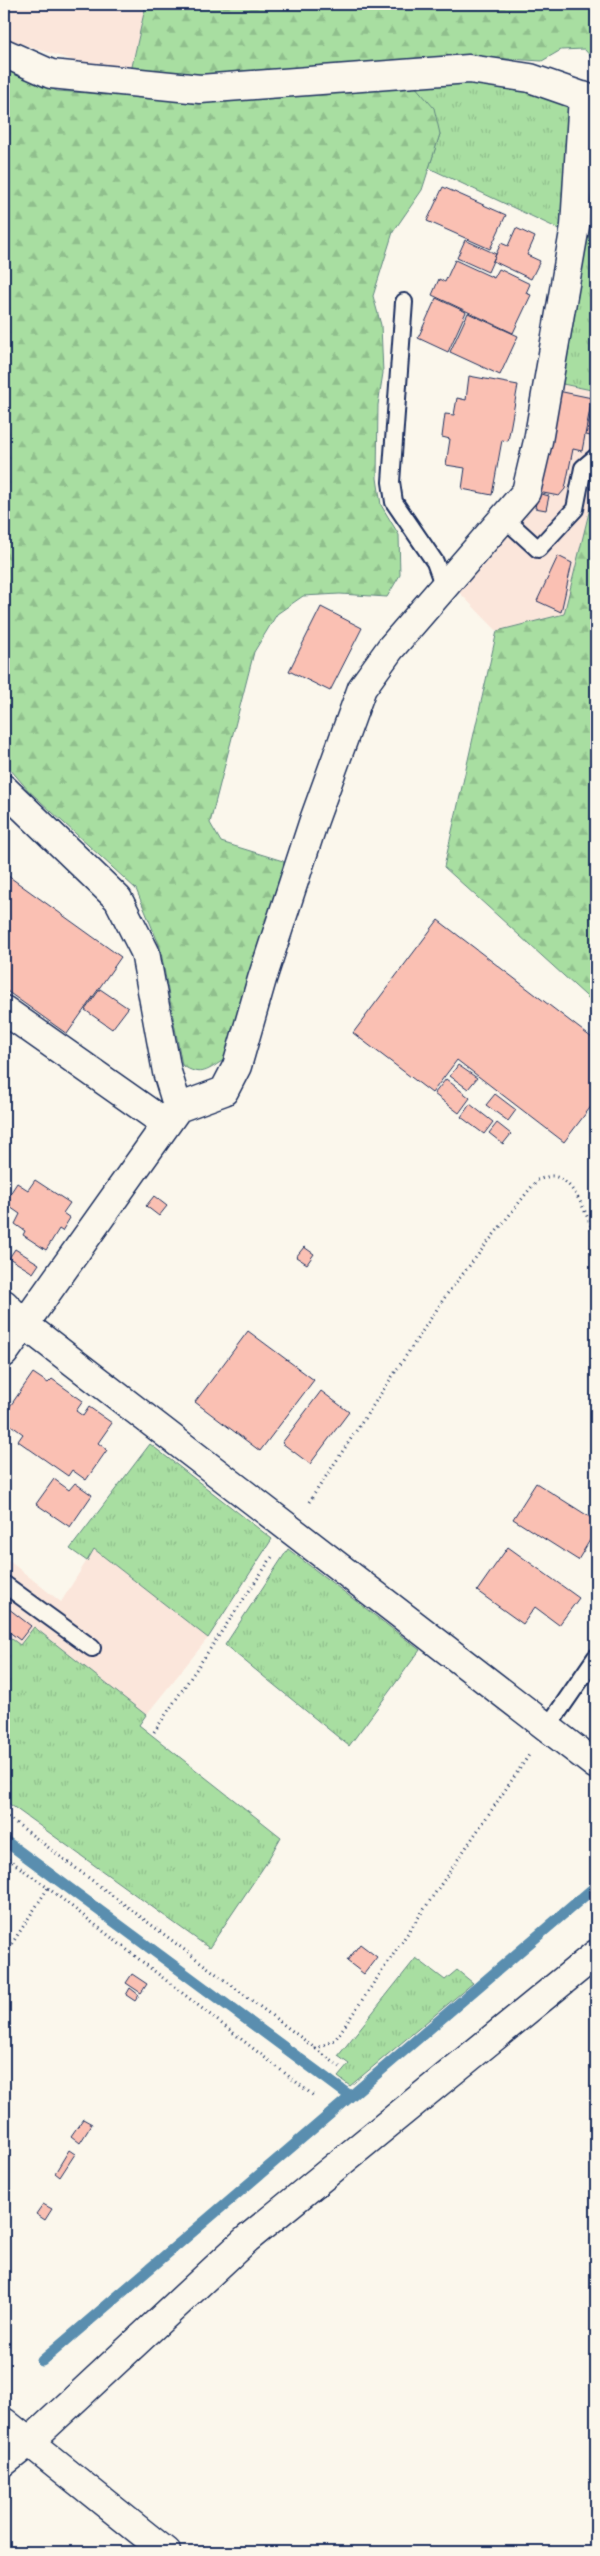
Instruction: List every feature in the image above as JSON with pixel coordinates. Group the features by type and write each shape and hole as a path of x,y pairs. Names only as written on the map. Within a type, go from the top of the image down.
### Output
{"street":[{"path":"4,53 51,74 200,89 469,70 530,78 590,98 575,226 538,441 526,492 390,649 362,688 314,820 262,979 237,1066 224,1091 172,1116 4,1353"},
{"path":"4,789 118,899 145,952 168,1072 172,1116"},
{"path":"4,1010 172,1116"},
{"path":"4,1304 24,1324 596,1765"},
{"path":"4,2462 28,2443 247,2239 596,1954"},
{"path":"4,2422 166,2552"}],"lane":[{"path":"404,302 391,482 394,502 436,562 444,587"},
{"path":"503,517 538,549 575,509 583,468 596,457"},
{"path":"4,1584 92,1648"},
{"path":"547,1728 596,1658"}],"path":[{"path":"154,1732 447,1294 537,1180 553,1176 566,1183 578,1198 596,1239"},
{"path":"314,2049 335,2040 547,1728"},
{"path":"4,1814 340,2068"},
{"path":"4,1856 48,1888 314,2096"},
{"path":"4,1956 48,1888"}],"shaded area":[{"path":"4,4 146,4 131,71 96,68 4,38"},
{"path":"558,383 596,391 596,484 564,615 497,631 455,588 535,493"},
{"path":"94,1549 208,1638 146,1715 34,1627 20,1645 4,1632 4,1557 61,1602"}],"green space":[{"path":"146,4 596,4 596,62 584,49 561,50 542,61 475,57 204,76 131,71"},
{"path":"4,69 57,91 197,100 414,85 434,108 440,134 422,190 393,232 373,296 381,325 383,373 378,405 377,478 381,505 399,535 400,575 387,597 340,594 303,596 277,614 254,652 210,823 221,842 283,861 288,870 225,1059 209,1069 199,1072 182,1065 160,947 136,889 28,790 4,762"},
{"path":"467,80 520,86 570,102 563,231 429,168 440,134 414,85"},
{"path":"592,113 596,115 596,391 558,383"},
{"path":"596,484 596,1005 444,867 497,631 564,614"},
{"path":"150,1444 272,1539 208,1638 94,1549 87,1561 70,1549"},
{"path":"288,1549 420,1650 349,1746 225,1645"},
{"path":"34,1627 146,1715 139,1725 281,1837 265,1865 209,1948 4,1800 4,1641 8,1636 20,1645"},
{"path":"416,1958 445,1980 457,1970 473,1983 350,2086 338,2077 349,2064 338,2056"}],"building":[{"path":"443,187 506,215 490,249 427,221"},
{"path":"516,228 535,237 527,255 540,261 531,279 493,261 501,243 508,246"},
{"path":"465,240 496,254 488,272 457,258"},
{"path":"455,260 494,278 499,269 530,284 526,293 531,295 513,333 432,295 439,279 445,282"},
{"path":"436,298 466,312 448,352 418,338"},
{"path":"468,313 518,336 500,375 450,352"},
{"path":"469,376 518,385 508,441 502,440 492,495 462,489 465,468 446,465 450,439 442,437 445,414 454,415 457,398 466,400"},
{"path":"558,391 592,398 582,451 573,449 565,489 559,496 538,492"},
{"path":"594,398 596,399 595,437 586,435"},
{"path":"538,493 549,496 546,510 535,508"},
{"path":"558,556 572,563 561,612 537,601"},
{"path":"321,607 362,628 330,691 289,671"},
{"path":"4,873 121,957 67,1034 4,989"},
{"path":"438,920 596,1041 596,1100 564,1142 457,1060 432,1093 353,1033"},
{"path":"100,989 128,1008 112,1029 85,1010"},
{"path":"458,1065 477,1078 468,1089 450,1076"},
{"path":"446,1079 470,1098 459,1113 434,1094"},
{"path":"495,1094 516,1110 508,1121 486,1105"},
{"path":"470,1104 493,1122 484,1134 461,1117"},
{"path":"497,1123 511,1134 503,1144 489,1133"},
{"path":"35,1180 70,1203 63,1213 70,1218 62,1231 59,1229 46,1250 23,1235 25,1231 15,1224 20,1214 4,1203 17,1183 28,1190"},
{"path":"154,1196 167,1206 159,1216 146,1206"},
{"path":"304,1247 314,1254 307,1264 296,1257"},
{"path":"15,1249 39,1264 33,1273 9,1258"},
{"path":"248,1331 314,1380 260,1451 195,1402"},
{"path":"33,1373 48,1383 52,1379 83,1401 76,1411 83,1416 89,1407 112,1423 98,1443 107,1450 86,1480 72,1470 68,1476 18,1441 23,1434 4,1420 4,1415"},
{"path":"321,1391 349,1412 310,1464 282,1443"},
{"path":"592,1409 596,1409 596,1440"},
{"path":"54,1479 69,1490 75,1483 92,1495 70,1527 36,1504"},
{"path":"536,1483 596,1521 596,1530 578,1560 513,1519"},
{"path":"508,1547 579,1598 559,1625 535,1607 523,1624 477,1591"},
{"path":"4,1605 31,1626 20,1640 4,1628"},
{"path":"360,1944 377,1957 364,1974 347,1961"},
{"path":"132,1974 147,1984 141,1993 126,1983"},
{"path":"130,1988 139,1995 135,2001 126,1995"},
{"path":"83,2119 92,2124 80,2143 71,2136"},
{"path":"69,2150 75,2154 60,2177 55,2173"},
{"path":"43,2204 52,2209 45,2220 36,2214"}],"waterway":[{"path":"4,1840 350,2096"},
{"path":"42,2361 596,1886"}]}
